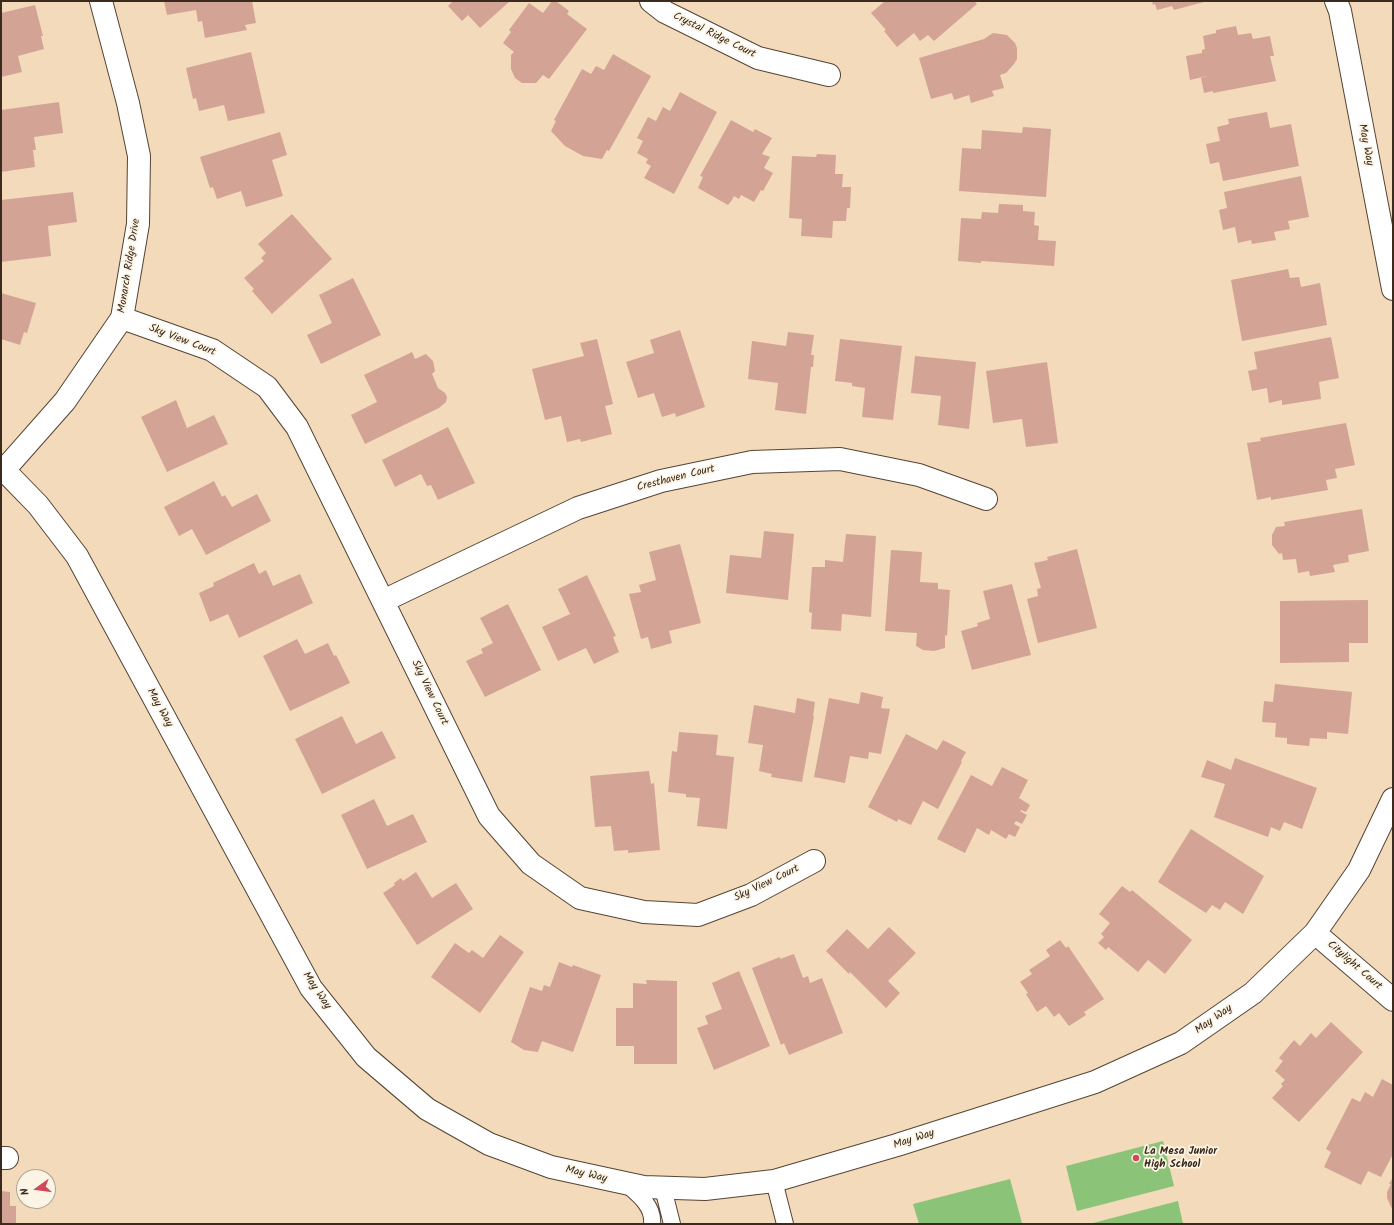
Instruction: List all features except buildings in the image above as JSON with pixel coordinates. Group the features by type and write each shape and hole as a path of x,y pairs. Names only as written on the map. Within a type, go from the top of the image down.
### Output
{"street":[{"name":"Monarch Ridge Drive","path":"3,469 65,401 122,318 138,224 139,156 128,103 101,1"},
{"name":"Crystal Ridge Court","path":"651,1 665,12 758,58 829,75"},
{"name":"May Way","path":"1336,1 1340,11 1393,289"},
{"name":"Sky View Court","path":"122,318 212,350 268,387 298,427 489,816 530,864 580,898 644,912 698,915 751,895 814,861"},
{"name":"Cresthaven Court","path":"383,600 578,508 660,481 752,462 840,459 919,475 986,499"},
{"name":"May Way","path":"3,469 38,505 76,556 311,988 366,1057 426,1109 490,1144 550,1167 625,1183 663,1188 705,1189 774,1181 897,1145 1095,1082 1181,1043 1253,993 1315,933 1359,870 1393,799"},
{"name":"Citylight Court","path":"1315,933 1393,1000"}],"lane":[{"path":"774,1181 785,1224"},
{"path":"625,1183 646,1203 652,1212 652,1224"},
{"path":"663,1188 672,1224"}],"green space":[{"path":"1163,1141 1174,1186 1077,1211 1066,1166"},
{"path":"1010,1179 1022,1223 919,1224 913,1204"},
{"path":"1178,1201 1183,1224 1089,1224"}],"place":[{"name":"La Mesa Junior High School","path":"1136,1158"}]}
